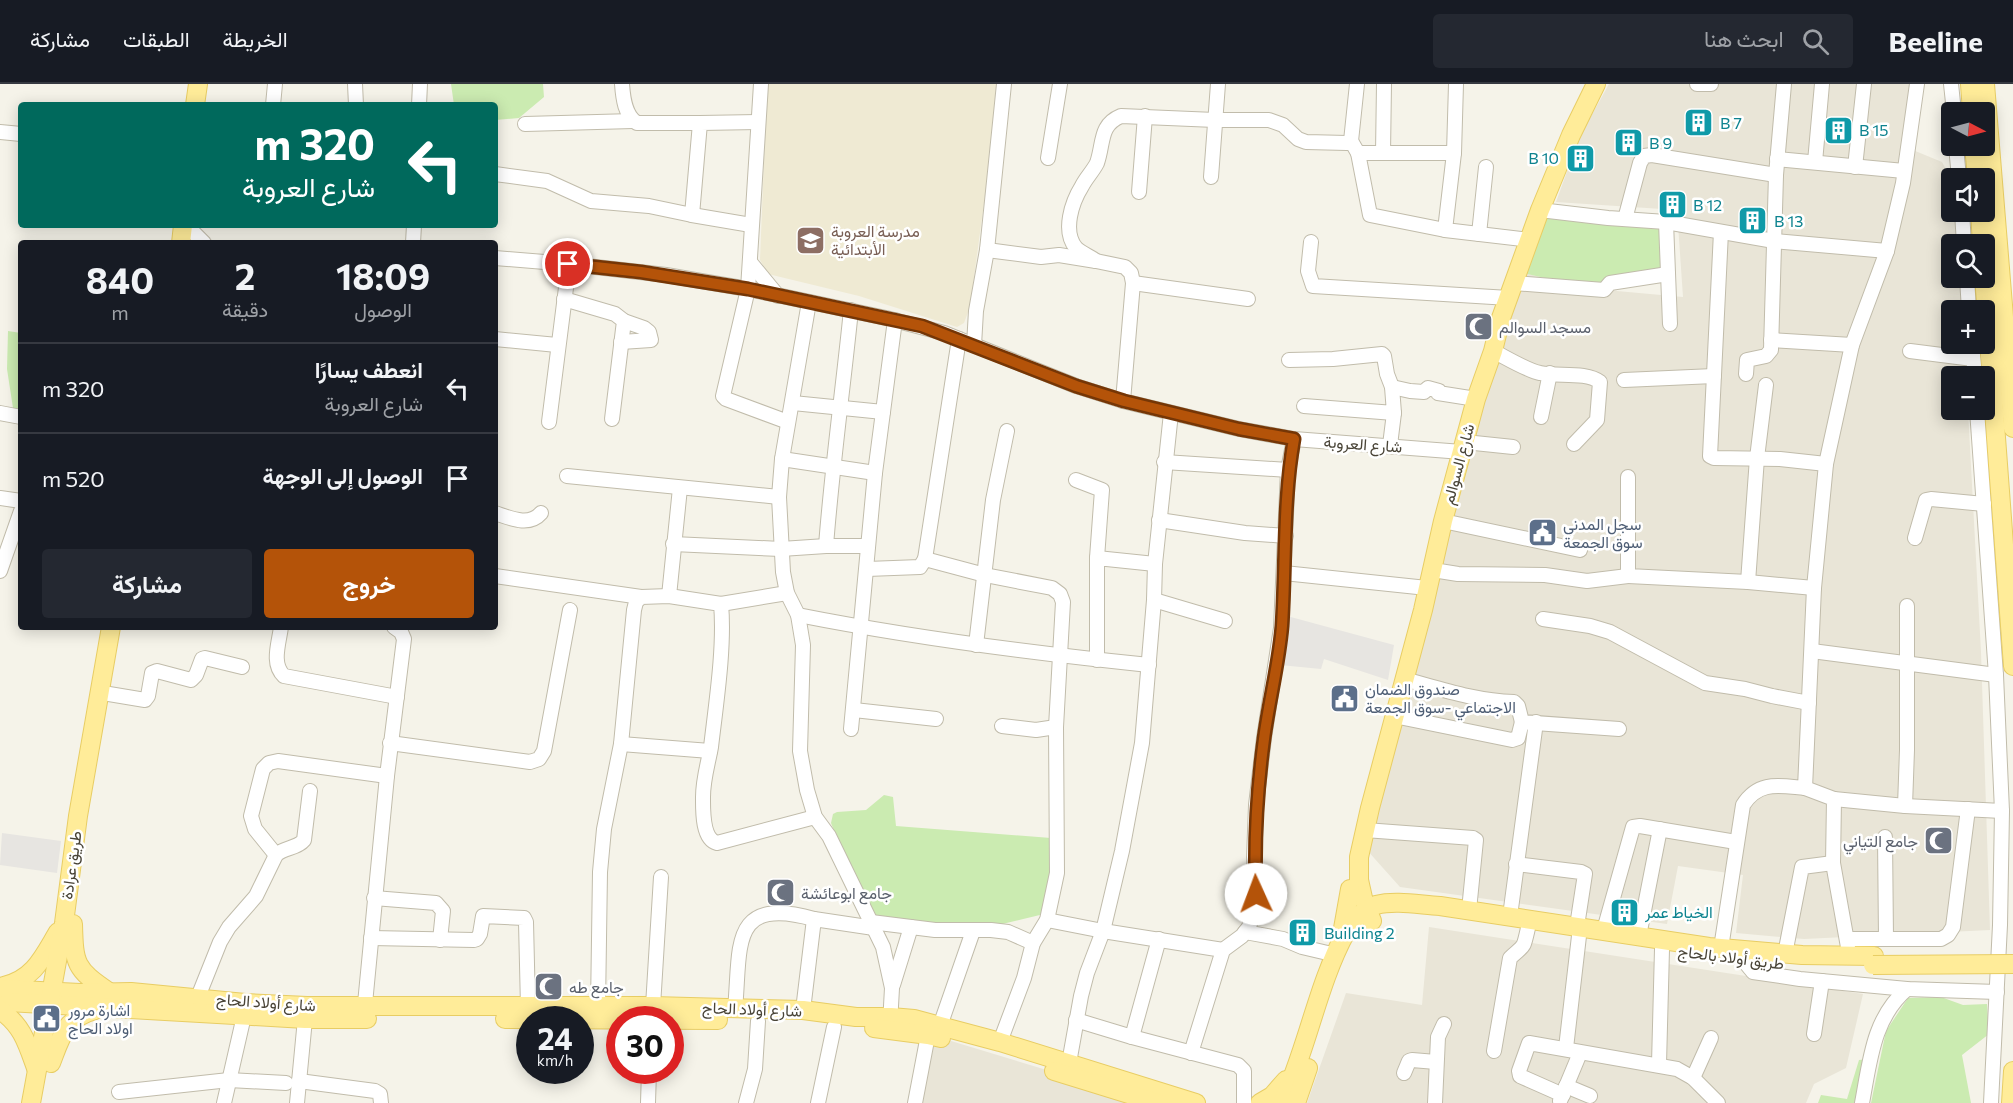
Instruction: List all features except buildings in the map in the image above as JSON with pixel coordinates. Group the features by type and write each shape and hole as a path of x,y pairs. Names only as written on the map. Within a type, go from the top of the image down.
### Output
{"main road":[{"path":"184,102 187,84"},
{"path":"195,102 198,84"},
{"name":"شارع السوالم","path":"1338,951 1355,884 1365,830 1476,399 1493,351 1501,318 1540,210 1571,135 1596,84"},
{"path":"1970,84 1971,102"},
{"path":"1984,84 2013,428"},
{"path":"1985,288 2013,666"},
{"name":"طريق عرادة","path":"31,1103 64,999 82,793 110,630"},
{"name":"طريق عرادة","path":"69,923 120,630"},
{"path":"1355,884 1398,903"},
{"path":"1355,884 1366,918"},
{"path":"1296,1103 1339,971 1366,918 1376,905 1398,903 1458,912"},
{"path":"1282,1103 1346,932 1366,918 1398,912 1458,912"},
{"name":"طريق أولاد بالحاج","path":"1458,912 1510,916 1662,949 1744,961 1800,965 2013,953"},
{"name":"طريق أولاد بالحاج","path":"1458,912 1528,927 1578,931 1604,930 1721,948 1785,954 1848,947 1874,961 2013,964"},
{"path":"0,988 20,981 32,971 69,923"},
{"path":"44,1067 73,1020 109,999 80,969 69,923"},
{"path":"0,988 64,999"},
{"name":"شارع أولاد الحاج","path":"64,999 198,998 364,1013 606,1015"},
{"path":"0,1001 64,999"},
{"name":"شارع أولاد الحاج","path":"109,999 244,1016 305,1019 364,1013 516,1007"},
{"name":"شارع أولاد الحاج","path":"594,1006 606,1007"},
{"name":"شارع أولاد الحاج","path":"684,1013 735,1009 803,1010 890,1023"},
{"path":"0,1010 18,1025 44,1067"},
{"name":"شارع أولاد الحاج","path":"684,1017 796,1022 834,1027 914,1019 934,1030 1120,1098 1158,1103"},
{"name":"شارع أولاد الحاج","path":"934,1030 1000,1042 1196,1103"},
{"name":"طريق عرادة","path":"42,1103 44,1067"},
{"path":"1260,1103 1277,1091 1296,1067"},
{"path":"2011,1103 2013,1071"}],"street":[{"path":"273,102 275,84"},
{"path":"355,84 356,102"},
{"path":"419,102 420,84"},
{"path":"622,84 625,106 633,121"},
{"path":"761,84 748,289 723,396 788,422"},
{"path":"974,345 976,311 987,250 1004,84"},
{"path":"1048,158 1060,84"},
{"path":"1211,177 1218,84"},
{"path":"1357,84 1355,147 1370,215 1445,230 1530,240"},
{"path":"1383,153 1384,84"},
{"path":"1445,230 1454,153 1456,84"},
{"path":"1697,84 1711,84"},
{"path":"1746,374 1747,360 1769,354 1772,340 1776,174 1784,84"},
{"path":"1815,162 1822,84"},
{"path":"1855,167 1864,84"},
{"path":"1805,788 1814,588 1826,464 1852,345 1887,251 1904,171 1917,84"},
{"path":"1951,84 1953,102"},
{"path":"1096,261 1077,248 1071,235 1072,203 1096,163 1106,127 1112,120 1121,116 1269,120 1276,121 1298,139 1306,142 1347,142 1355,147 1383,153 1454,153"},
{"path":"1139,192 1145,116"},
{"path":"525,124 633,121 642,124 758,122"},
{"path":"692,215 700,123"},
{"path":"0,132 18,135"},
{"path":"1625,219 1640,163 1644,156 1652,155 1776,174"},
{"path":"1777,159 1904,171"},
{"path":"1479,234 1486,167"},
{"path":"498,174 547,181 591,201 649,206 751,225"},
{"path":"1540,210 1666,222 1774,241 1887,251"},
{"path":"1666,222 1670,324"},
{"path":"187,228 201,240"},
{"path":"1721,232 1710,456 1826,464"},
{"path":"1311,242 1308,271 1313,286 1512,291 1604,290 1610,283 1668,274"},
{"path":"987,250 1041,257 1059,255 1125,267 1131,273 1133,283 1124,401"},
{"name":"شارع العروبة","path":"498,258 641,272 748,289 922,326 1076,386 1124,401 1294,439 1390,445 1513,447"},
{"path":"750,262 778,296"},
{"path":"549,422 568,264"},
{"path":"1133,283 1248,299"},
{"path":"564,299 615,314 624,321 644,328 649,332 651,340 621,342"},
{"path":"809,302 782,459 779,497 781,549 787,593 798,615 803,645 800,751 807,790 815,817 829,836 883,947 892,988"},
{"path":"826,546 832,468 841,409 851,310"},
{"path":"851,729 875,473 895,320"},
{"path":"612,419 624,321"},
{"path":"498,339 557,345"},
{"path":"867,569 920,567 925,559 959,339"},
{"path":"1772,340 1852,345"},
{"path":"1493,351 1540,373 1572,375 1600,382 1598,417 1574,444"},
{"path":"1910,351 1973,359"},
{"path":"1289,360 1333,359 1382,354 1392,387 1394,413 1390,445"},
{"path":"1973,354 1974,366"},
{"path":"1541,417 1550,373"},
{"path":"1624,380 1714,376"},
{"path":"1748,582 1757,458 1766,385"},
{"path":"1392,387 1424,392 1428,388 1439,391 1438,393 1476,399"},
{"path":"793,403 883,412"},
{"path":"1304,406 1394,413"},
{"path":"0,413 18,416"},
{"path":"1069,1063 1087,973 1103,931 1122,851 1142,743 1155,564 1171,413"},
{"path":"1978,420 1996,675 2002,811 1997,992 1991,1103"},
{"path":"976,645 993,500 1007,431"},
{"path":"1191,1053 1223,950 1245,932 1253,913 1256,894 1254,857 1256,806 1281,628 1288,470 1294,439"},
{"path":"782,459 875,473"},
{"path":"1164,462 1288,470"},
{"path":"567,477 779,497"},
{"path":"1628,477 1628,576"},
{"path":"1076,480 1102,490 1097,558 1097,660"},
{"path":"669,596 680,488"},
{"path":"0,498 18,501"},
{"path":"1915,538 1926,500 1984,504"},
{"path":"498,514 530,521 536,519 541,513"},
{"path":"0,571 18,520"},
{"path":"1159,520 1245,533 1286,536"},
{"path":"1443,521 1580,550"},
{"path":"674,544 781,549 868,546"},
{"path":"1097,558 1155,564"},
{"path":"925,559 984,575 1052,588 1060,594 1063,609 1056,727 1057,873 1047,920 1033,943 1024,978 1000,1042"},
{"path":"1433,570 1458,574 1545,575 1587,581 1628,576 1814,588"},
{"path":"1284,573 1428,588"},
{"path":"498,576 641,597 669,596 721,604 787,593"},
{"path":"598,1006 600,872 604,829 621,744 634,610 636,602 641,597"},
{"path":"1154,600 1225,621"},
{"path":"721,604 718,670 703,797 704,820 709,837 712,842 717,843 815,817"},
{"path":"1905,806 1907,606"},
{"path":"390,743 530,762 539,759 544,751 570,610"},
{"path":"798,615 976,645 1149,666"},
{"path":"1543,619 1590,626 1610,632 1705,683 1809,703"},
{"path":"281,630 276,663 278,671 284,676 397,697"},
{"path":"364,1013 390,743 404,639 398,630"},
{"path":"1812,651 1996,675"},
{"path":"109,694 145,700 148,696 152,673 157,671 190,680 196,675 205,657 242,667"},
{"path":"1394,716 1512,740 1520,735 1522,723 1515,702 1460,696 1404,679"},
{"path":"854,710 936,719"},
{"path":"1522,723 1536,722 1619,729"},
{"path":"1510,916 1536,722"},
{"path":"1002,726 1036,730 1056,727"},
{"path":"621,744 710,751"},
{"path":"276,855 255,829 251,816 262,770 269,763 278,761 387,776"},
{"path":"1721,948 1743,805 1758,789 1772,786 1805,788 1834,799 1905,806 2002,811"},
{"path":"198,998 220,942 229,927 256,896 276,855 281,850 298,846 304,840 310,791"},
{"path":"1834,799 1833,863 1848,947 1886,939 1941,939 1948,936 1953,927 1968,809"},
{"path":"1604,930 1633,827 1640,826 1737,842"},
{"path":"1639,936 1660,829"},
{"path":"1365,830 1476,840 1458,912"},
{"path":"1885,837 1886,939"},
{"path":"1785,954 1802,867 1833,863"},
{"path":"1516,864 1585,874 1566,1048"},
{"path":"652,1006 661,877"},
{"path":"374,898 436,903 443,910 440,940"},
{"path":"735,1009 742,937 757,916 776,912 814,919 873,925 991,930 1008,932 1033,943"},
{"path":"371,938 477,939 483,916 524,918 526,922 528,1006"},
{"path":"803,1010 814,919"},
{"path":"1047,920 1223,950"},
{"path":"890,1023 892,988 910,927"},
{"path":"1494,1051 1510,958 1521,951 1524,946 1528,927"},
{"path":"915,1103 934,1030 973,931"},
{"path":"1245,932 1283,939 1302,947 1338,951"},
{"path":"1132,1037 1159,939"},
{"path":"1659,1064 1662,949"},
{"path":"1744,961 1749,969 1757,973 1822,981 1907,989 1997,992"},
{"path":"1814,1034 1822,981"},
{"path":"1862,1103 1874,1042 1880,1024 1897,998 1907,989"},
{"path":"224,1103 244,1016"},
{"path":"297,1103 292,1082 305,1019"},
{"path":"1076,1020 1242,1067 1244,1103"},
{"path":"746,1103 755,1069 758,1021"},
{"path":"1435,1103 1438,1037 1444,1023"},
{"path":"818,1103 834,1027"},
{"path":"1692,1078 1711,1038"},
{"path":"1590,1096 1563,1095 1522,1077 1519,1073 1529,1042 1677,1069 1692,1078 1718,1103"},
{"path":"1563,1095 1580,1053"},
{"path":"1404,1073 1409,1061 1436,1062"},
{"path":"119,1092 229,1080 292,1082 375,1091 380,1094 381,1103"},
{"path":"648,1103 649,1084"}],"shaded area":[{"path":"767,84 996,84 991,151 970,307 964,323 957,327 859,296 768,274 760,260"},
{"path":"1609,84 1914,84 1908,148 1942,162 1945,168 1941,168 1941,222 1955,222 1956,234 1941,234 1941,288 1961,288 1961,300 1941,300 1941,354 1965,354 1965,366 1941,366 1941,420 1969,420 1981,652 1990,930 1804,939 1736,933 1743,875 1678,866 1667,924 1400,887 1366,849 1469,440 1523,273 1606,290 1683,297 1677,210 1556,202 1580,136"},
{"path":"1287,616 1394,645 1388,680 1324,659 1321,669 1280,665"},
{"path":"2,833 61,841 57,873 0,865"},
{"path":"1429,927 1863,994 1846,1068 1814,1084 1806,1103 1307,1103 1346,993 1422,1005"},
{"path":"928,1034 1156,1103 915,1103"}],"green space":[{"path":"451,84 543,84 544,97 519,118 498,120 498,102 454,102"},
{"path":"1546,215 1660,227 1663,272 1606,277 1604,287 1580,286 1523,273"},
{"path":"8,331 18,333 18,409 13,408 7,369"},
{"path":"884,795 893,797 896,826 1051,838 1052,877 1044,914 973,931 871,922 831,823 833,814 866,810"},
{"path":"1941,997 1963,1005 1987,1004 1989,1034 1962,1055 1971,1103 1871,1103 1886,1031 1908,998"},
{"path":"1868,1059 1859,1103 1818,1103 1821,1095 1847,1099 1859,1060"}],"place":[{"name":"B 7","path":"1699,123"},
{"name":"B 15","path":"1838,130"},
{"name":"B 9","path":"1628,143"},
{"name":"B 10","path":"1580,158"},
{"name":"B 12","path":"1672,205"},
{"name":"B 13","path":"1753,221"},
{"name":"مدرسة العروبة الأبتدائية","path":"810,240"},
{"name":"مسجد السوالم","path":"1478,327"},
{"name":"سجل المدني سوق الجمعة","path":"1542,533"},
{"name":"صندوق الضمان الاجتماعي -سوق الجمعة","path":"1344,698"},
{"name":"جامع التياني","path":"1939,841"},
{"name":"جامع ابوعائشة","path":"780,893"},
{"name":"الخياط عمر","path":"1624,912"},
{"name":"Building 2","path":"1303,933"},
{"name":"جامع طه","path":"548,987"},
{"name":"اشارة مرور اولاد الحاج","path":"47,1019"}],"route":[{"path":"568,264 666,275 748,289 922,326 1076,386 1124,401 1239,429 1294,439 1288,470 1281,628 1256,806 1254,857 1256,894"}]}
